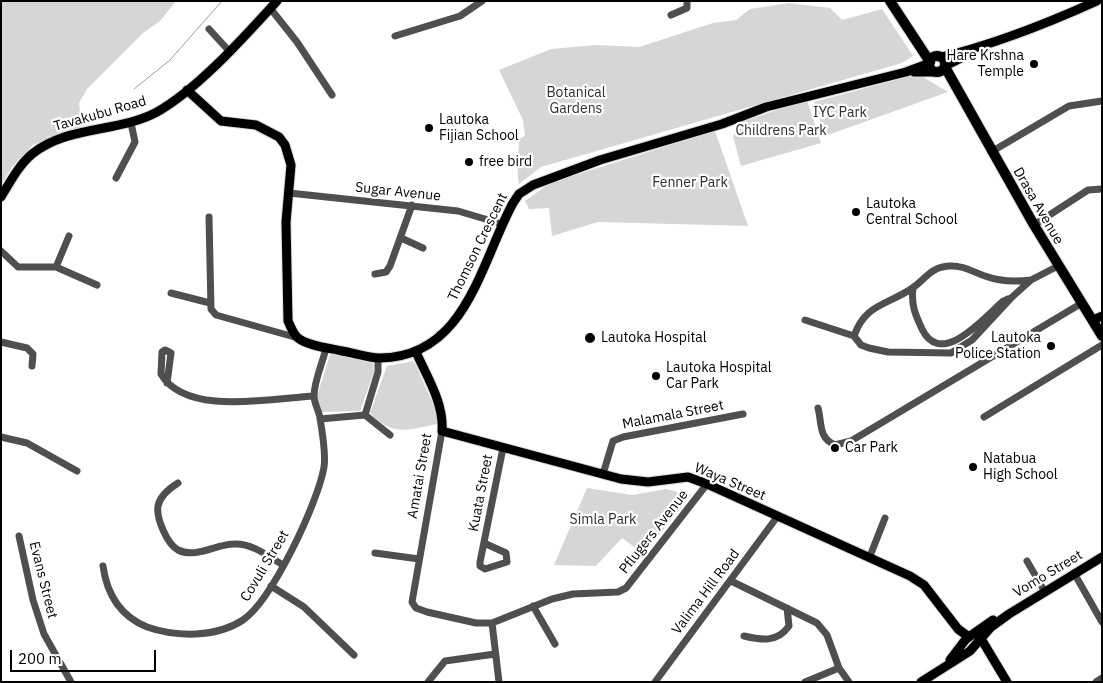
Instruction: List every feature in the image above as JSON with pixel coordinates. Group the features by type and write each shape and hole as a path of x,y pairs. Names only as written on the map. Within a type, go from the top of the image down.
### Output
{"highway":[{"name":"Drasa Avenue","path":"890,1 916,38 955,87 1058,266 1082,303 1097,318 1102,336"}],"main road":[{"name":"Tavakubu Road","path":"1,197 18,170 43,146 61,138 131,123 176,101 230,52 277,1"},
{"name":"Thomson Crescent","path":"298,338 326,348 378,358 416,352 447,330 462,313 502,224 519,194 543,180 600,160 722,124 766,107 937,65 1018,35 1097,1"},
{"path":"187,90 221,120 256,125 279,137 285,145 291,165 286,222 288,321 298,338"},
{"name":"Amatai Street","path":"416,352 439,402 443,416 442,431"},
{"name":"Waya Street","path":"442,431 621,480 648,482 688,477 707,484 777,518 870,556 924,585 960,632 982,639"},
{"name":"Vomo Street","path":"921,682 982,639 991,627 1009,614 1102,557"},
{"name":"Vomo Street","path":"968,649 972,635 992,621 1009,614"},
{"name":"Waya Street","path":"950,620 968,649"},
{"path":"982,639 994,663 1007,682"},
{"path":"968,649 983,651 994,663"}],"street":[{"path":"395,36 460,16 482,1"},
{"path":"672,15 686,8 687,1"},
{"path":"270,8 298,42 332,95"},
{"path":"209,28 230,52"},
{"path":"991,152 1069,106 1102,102"},
{"path":"116,178 134,148 135,142 131,123"},
{"path":"1034,226 1088,190 1102,189"},
{"name":"Sugar Avenue","path":"289,193 412,205 471,214 502,224"},
{"path":"375,274 388,270 412,205"},
{"path":"209,218 210,309 216,315 298,338"},
{"path":"56,267 69,236"},
{"path":"400,238 423,248"},
{"path":"1,251 18,267 56,267 97,285"},
{"path":"854,336 858,325 872,309 913,288 928,273 949,266 959,266 1006,282 1031,280"},
{"path":"805,320 854,336 861,345 888,352 951,353 972,340 1011,298 1031,280 1058,266"},
{"path":"913,288 912,310 915,316 926,336 941,343 954,342 962,338 1002,302 1011,298"},
{"path":"171,293 210,303"},
{"path":"818,408 821,430 826,440 835,444 851,441 1082,303"},
{"path":"1,342 26,348 33,354 32,366"},
{"path":"984,417 1102,345"},
{"name":"Covuli Street","path":"103,566 104,578 117,608 142,625 169,634 189,634 218,630 242,621 253,612 271,586 304,524 323,470 320,419 314,396 326,348"},
{"path":"364,415 378,372 378,358"},
{"path":"167,383 192,397 213,403 314,396"},
{"name":"Malamala Street","path":"603,474 614,441 623,437 743,414"},
{"path":"320,419 364,415 390,435"},
{"name":"Amatai Street","path":"416,608 412,602 412,595 442,431"},
{"path":"1,437 26,443 77,471"},
{"name":"Kuata Street","path":"484,543 503,448"},
{"path":"178,483 166,491 158,506 162,527 167,538 177,550 196,553 236,543 256,548 283,565"},
{"name":"Pflugers Avenue","path":"416,608 458,620 492,623 533,606 574,594 618,592 626,588 707,484"},
{"name":"Valima Hill Road","path":"655,682 777,518"},
{"path":"870,556 885,518"},
{"name":"Evans Street","path":"19,536 33,600 44,634 71,682"},
{"path":"375,553 419,559"},
{"path":"1027,561 1045,592"},
{"path":"1074,573 1102,622"},
{"path":"731,580 807,617 822,628 831,645 839,668 849,682"},
{"path":"271,586 304,607 354,655"},
{"path":"533,606 555,644"},
{"path":"744,636 764,640 778,637 788,626 790,618 787,608"},
{"path":"492,623 499,682"},
{"path":"428,682 446,661 495,654"},
{"path":"805,682 839,668"},
{"path":"1096,682 1102,678"}],"green space":[{"path":"1,1 176,1 160,21 143,33 87,89 79,103 82,127 33,145 12,167 1,185"},
{"name":"Botanical Gardens","path":"789,3 830,8 842,20 882,9 913,56 902,63 541,167 519,184 519,139 525,136 523,120 499,70 551,49 596,45 639,47 713,23 736,20 750,9"},
{"name":"IYC Park","path":"918,74 948,92 825,136 814,102"},
{"name":"Childrens Park","path":"807,100 821,143 741,166 733,136 741,122"},
{"name":"Fenner Park","path":"715,131 748,226 598,222 552,236 549,208 529,209 525,201 550,183"},
{"path":"333,345 373,357 374,372 360,411 321,412 317,396"},
{"path":"414,361 437,413 437,424 401,430 393,429 378,421 370,413 387,366"},
{"name":"Simla Park","path":"587,488 632,495 666,489 691,495 644,554 622,538 596,566 554,565"}],"waterway":[{"path":"134,89 170,60 222,1"}],"place":[{"name":"Hare Krshna Temple","path":"1034,64"},
{"name":"Lautoka Fijian School","path":"429,128"},
{"name":"free bird","path":"469,162"},
{"name":"Lautoka Central School","path":"856,212"},
{"name":"Lautoka Hospital","path":"590,338"},
{"name":"Lautoka Police Station","path":"1051,346"},
{"name":"Lautoka Hospital Car Park","path":"656,376"},
{"name":"Car Park","path":"835,448"},
{"name":"Natabua High School","path":"973,467"}]}
